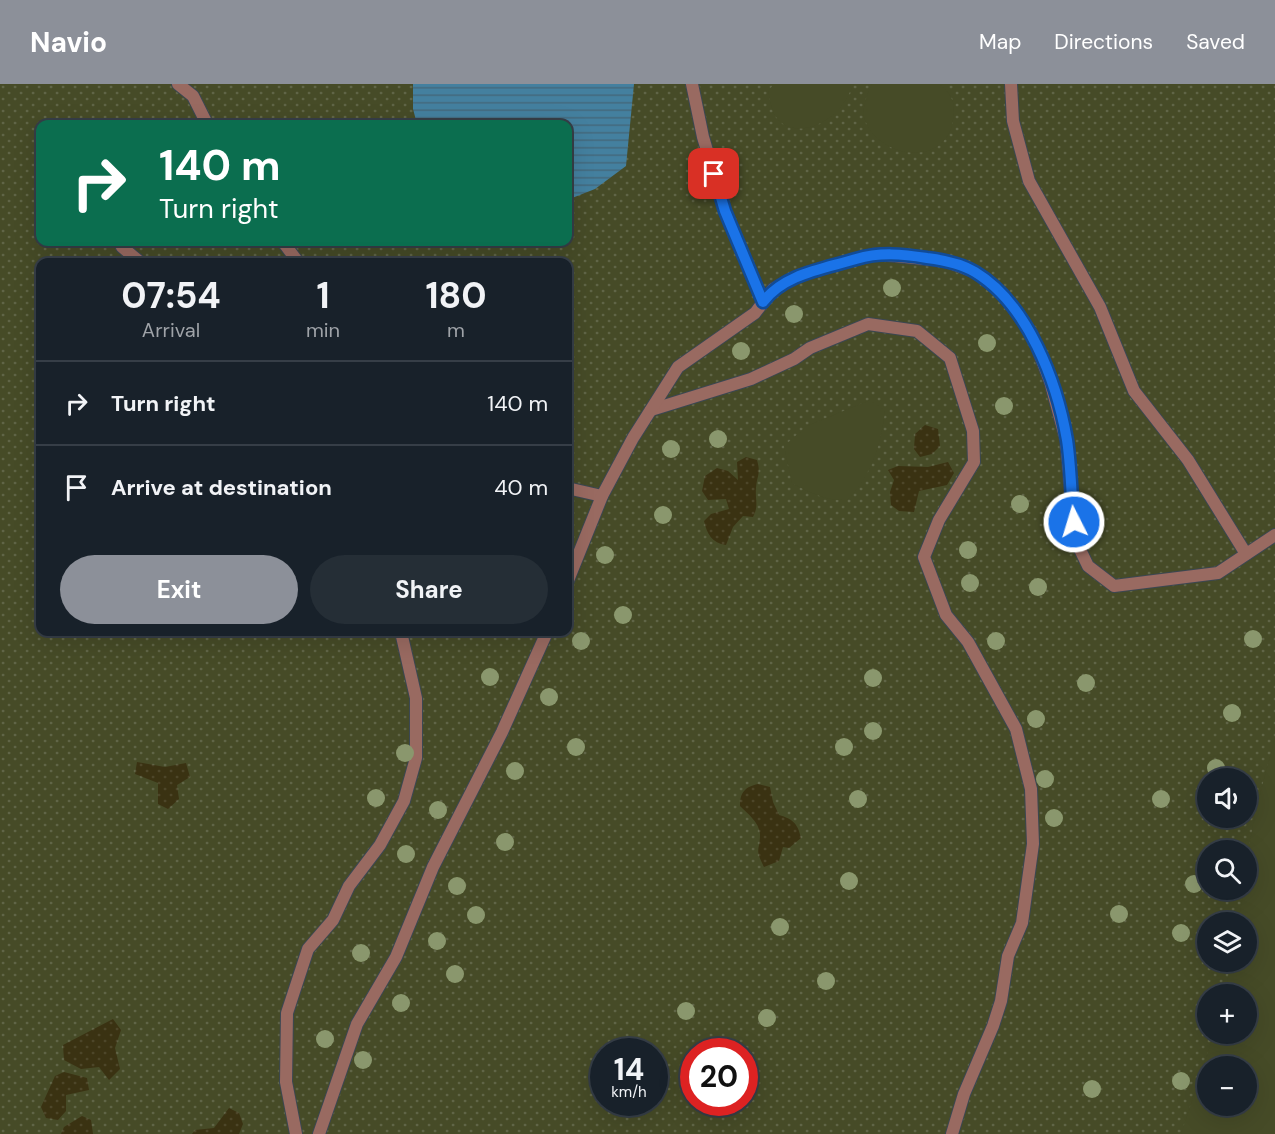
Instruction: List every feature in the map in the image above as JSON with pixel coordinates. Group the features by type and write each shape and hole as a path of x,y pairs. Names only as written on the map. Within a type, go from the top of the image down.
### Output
{"lane":[{"path":"178,84 193,96 205,120"},
{"path":"692,84 703,137 725,211 763,302"},
{"path":"1011,84 1013,121 1029,181 1100,307 1134,392 1188,460 1246,554"},
{"path":"122,246 135,258"},
{"path":"572,571 602,496 678,367 754,313 773,289 801,275 876,254 945,261 975,272 1002,293 1032,334 1050,381 1066,440 1075,539 1088,566 1114,586 1218,573 1275,535"},
{"path":"651,410 751,379 794,359 810,348 868,324 917,331 950,358 973,431 974,462 960,489 939,520 924,557 946,615 968,642 1016,729 1031,789 1033,844 1029,888 1022,922 1008,956 1001,1001 993,1026 964,1094 952,1134"},
{"path":"572,489 602,496"},
{"path":"296,1134 286,1082 286,1013 308,949 333,920 349,886 380,845 404,801 416,758 416,698 402,636"},
{"path":"319,1134 357,1024 396,957 433,867 502,732 545,636"}],"green space":[{"path":"0,84 1275,84 1275,1134 0,1134"},
{"path":"774,84 854,84 844,103 835,113 818,124 799,129 789,127 774,114 768,91"},
{"path":"872,84 939,84 950,95 954,109 948,135 938,146 912,153 897,150 884,143 873,133 864,116 865,102"},
{"path":"870,400 885,411 881,436 869,470 847,500 825,498 792,483 784,446 807,426"},
{"path":"1275,738 1275,1134 1181,1134 1197,1086 1197,1116 1257,1116 1257,1056 1207,1056 1211,1044 1257,1044 1257,984 1227,984 1229,972 1257,972 1257,912 1240,912 1242,900 1257,900 1257,840 1251,840 1253,828 1257,828 1260,794"}],"sand":[{"path":"925,425 938,429 940,446 932,454 920,457 914,449 915,434"},
{"path":"746,457 757,460 758,465 756,510 753,517 743,516 733,527 726,545 721,544 711,537 704,521 711,514 729,509 726,499 708,500 702,491 705,476 717,468 728,471 738,480 737,462"},
{"path":"948,462 954,473 947,485 919,491 914,512 899,511 891,505 890,492 894,480 888,470 898,466 928,467"},
{"path":"137,762 165,767 186,763 190,777 177,785 179,799 168,809 158,804 158,783 135,774"},
{"path":"758,784 770,787 779,815 794,823 801,838 789,848 783,847 779,861 764,867 758,853 759,830 752,818 740,806 744,791"},
{"path":"113,1019 121,1030 115,1048 120,1069 109,1080 99,1067 81,1069 64,1060 63,1045"},
{"path":"64,1072 87,1078 89,1090 66,1095 66,1111 58,1120 46,1118 41,1107 55,1076"},
{"path":"229,1108 239,1113 243,1124 239,1134 192,1134 195,1130 214,1128"},
{"path":"82,1116 91,1120 93,1134 61,1134 64,1127"}],"water":[{"path":"413,84 634,84 626,166 595,189 572,198 572,120 416,120 413,109"}],"route":[{"path":"714,174 725,211 763,302 773,289 801,275 876,254 909,255 945,261 975,272 1002,293 1032,334 1050,381 1066,440 1074,522"}]}
